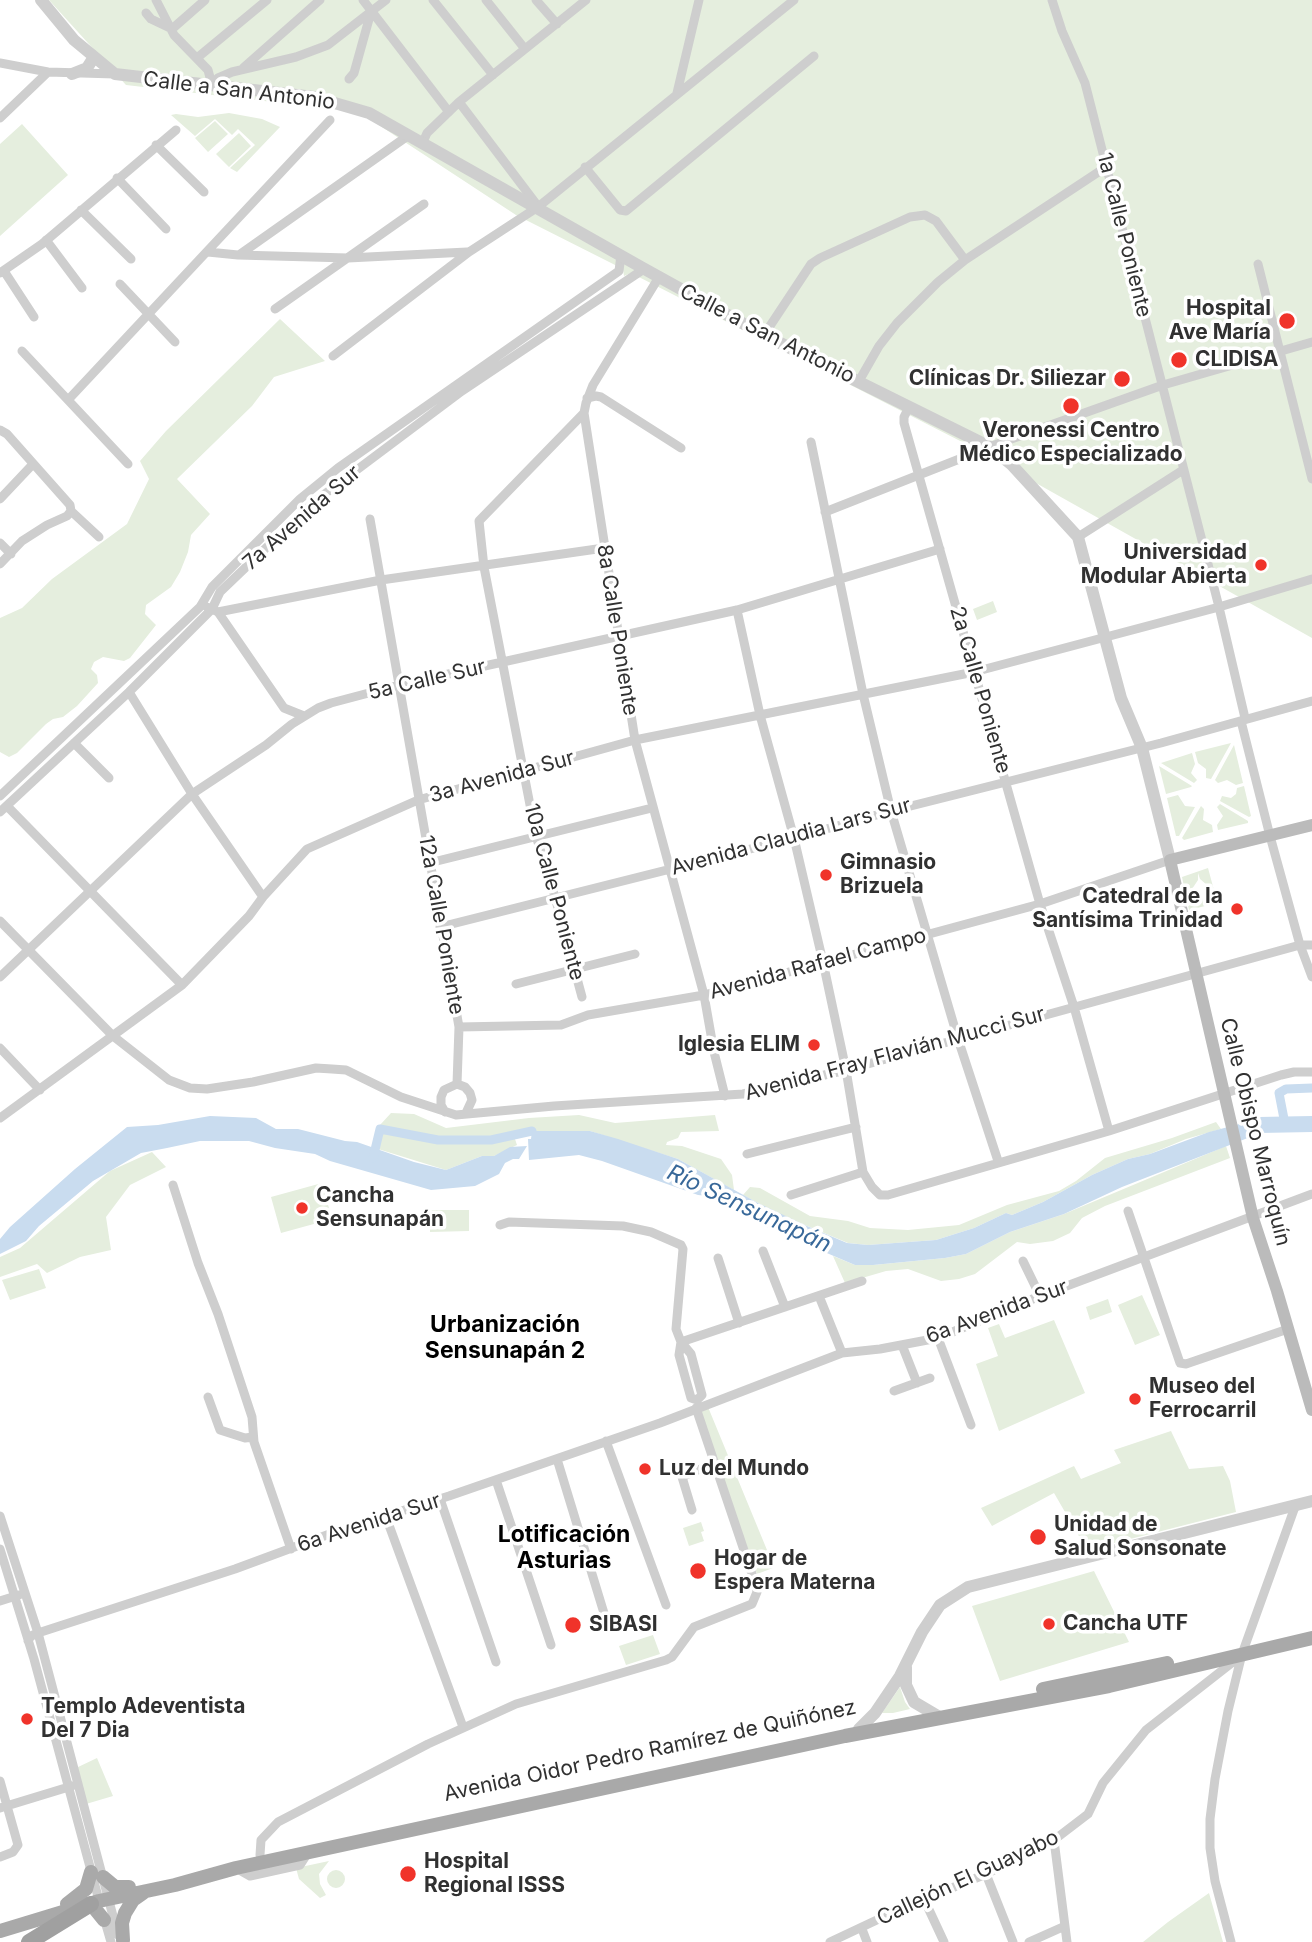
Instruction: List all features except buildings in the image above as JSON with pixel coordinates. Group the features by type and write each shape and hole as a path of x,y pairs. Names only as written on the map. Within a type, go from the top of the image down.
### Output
{"highway":[{"path":"29,1942 101,1898"},
{"path":"29,1942 51,1915"}],"main road":[{"path":"1170,860 1312,825"},
{"name":"Calle Obispo Marroquín","path":"1170,860 1253,1218 1312,1410"},
{"name":"Avenida Oidor Pedro Ramírez de Quiñónez","path":"101,1898 129,1887 260,1855 643,1772 859,1729 1109,1686 1312,1630"},
{"name":"Avenida Oidor Pedro Ramírez de Quiñónez","path":"1244,1650 1312,1638"},
{"name":"Avenida Oidor Pedro Ramírez de Quiñónez","path":"0,1922 67,1904 145,1892 236,1868 937,1716"},
{"path":"67,1904 86,1889 97,1875 115,1887 129,1887"},
{"path":"119,1941 125,1913 133,1900 145,1892"},
{"path":"0,1931 101,1898 104,1920"}],"street":[{"path":"41,0 74,40 116,74"},
{"path":"156,0 180,42 208,70 212,85 224,75 328,46 386,0"},
{"path":"172,29 205,0"},
{"path":"197,58 267,0"},
{"path":"242,69 320,0"},
{"path":"363,0 449,112"},
{"path":"433,0 494,75"},
{"path":"486,0 525,50"},
{"path":"536,0 556,24"},
{"path":"423,142 427,134 459,102 586,0"},
{"path":"677,93 699,0"},
{"path":"333,356 469,252 538,207 794,0"},
{"name":"1a Calle Poniente","path":"1052,0 1062,31 1085,83 1219,607 1270,836 1300,945 1312,977"},
{"path":"349,79 354,73 372,11"},
{"path":"146,13 151,19 172,29"},
{"path":"585,167 620,210 626,211 814,56"},
{"path":"72,74 87,68 94,57"},
{"path":"0,63 48,72 116,74"},
{"path":"0,118 48,72"},
{"name":"Calle a San Antonio","path":"116,74 314,97 369,113 764,335 990,447 1011,464 1078,537 1121,698 1142,748 1170,860"},
{"path":"459,102 538,207"},
{"path":"68,400 330,120"},
{"path":"34,317 2,272 46,240 176,130"},
{"path":"238,255 409,135"},
{"path":"156,145 204,192"},
{"path":"859,381 870,360 897,323 912,306 965,260 1107,167"},
{"path":"117,178 166,229"},
{"path":"275,309 424,204"},
{"path":"81,210 131,259"},
{"path":"764,335 811,264 911,217 925,215 936,221 965,260"},
{"path":"46,240 82,288"},
{"path":"208,252 348,258 469,252"},
{"name":"7a Avenida Sur","path":"0,796 200,607 212,587 261,536 328,476 619,271 621,256"},
{"path":"1258,264 1309,451 1312,479"},
{"name":"7a Avenida Sur","path":"4,809 215,610 220,592 283,530 333,486 462,391 644,269"},
{"name":"8a Calle Poniente","path":"659,277 587,398 584,413 635,740 704,995 725,1097"},
{"path":"120,284 175,342"},
{"path":"825,512 990,447 1163,384 1312,342"},
{"path":"22,351 128,464"},
{"path":"587,398 601,397 681,448"},
{"name":"2a Calle Poniente","path":"909,407 904,423 1040,904 1074,1007 1109,1131"},
{"name":"10a Calle Poniente","path":"582,997 536,836 501,663 484,567 479,520 584,413"},
{"path":"0,430 70,505 71,511 99,537"},
{"path":"811,442 863,694 891,811 926,935 998,1161"},
{"path":"0,499 33,464"},
{"path":"1078,537 1183,470"},
{"path":"0,564 23,541 67,516 71,511"},
{"name":"12a Calle Poniente","path":"370,519 459,1027 457,1084"},
{"path":"0,543 11,554"},
{"path":"200,607 215,610 381,580 604,548"},
{"name":"5a Calle Sur","path":"0,977 192,794 304,716 331,703 399,685 737,610 940,549"},
{"name":"3a Avenida Sur","path":"0,1118 182,985 249,916 307,849 418,800 635,740 974,672 1219,607 1312,579"},
{"path":"215,610 284,708 304,716"},
{"path":"737,610 760,715 794,838 823,962 846,1070 863,1172 880,1195 888,1195 1109,1131 1281,1075 1312,1072"},
{"path":"129,692 192,794 263,897"},
{"name":"Avenida Claudia Lars Sur","path":"440,927 1142,748 1312,701"},
{"path":"74,743 109,778"},
{"path":"429,863 652,808"},
{"path":"4,809 90,890 182,985"},
{"name":"Avenida Rafael Campo","path":"459,1027 561,1025 589,1015 704,995 1040,904 1170,860"},
{"name":"Avenida Fray Flavián Mucci Sur","path":"0,921 113,1036 169,1080 207,1089 316,1068 346,1070 401,1097 456,1115 635,1100 725,1097 846,1070 1300,945 1312,945"},
{"path":"516,984 635,954"},
{"path":"0,1048 40,1090"},
{"path":"445,1112 441,1097 444,1090 457,1084 470,1093 471,1107 466,1113"},
{"path":"747,1154 856,1127"},
{"path":"791,1195 863,1172"},
{"path":"173,1185 218,1314 251,1417 253,1437 291,1549"},
{"name":"6a Avenida Sur","path":"38,1633 210,1578 557,1459 842,1353 938,1338 1040,1296 1312,1194"},
{"path":"1128,1210 1180,1363 1186,1364 1288,1329"},
{"path":"260,1855 261,1840 278,1822 463,1727 516,1704 666,1660 672,1657 694,1627 747,1608 756,1598 757,1592 697,1405 702,1395 691,1354 681,1342 676,1329 683,1248 677,1242 651,1231 623,1226 509,1222 500,1225"},
{"path":"763,1251 785,1307"},
{"path":"718,1258 739,1322"},
{"path":"1023,1262 1040,1296"},
{"path":"681,1342 862,1281"},
{"path":"819,1296 842,1353"},
{"path":"938,1338 971,1424"},
{"path":"902,1345 917,1383"},
{"path":"894,1391 930,1378"},
{"path":"208,1397 220,1430 245,1438 253,1437"},
{"path":"607,1441 666,1605"},
{"path":"557,1459 607,1623"},
{"path":"692,1510 682,1477 714,1463"},
{"path":"496,1480 551,1645"},
{"path":"440,1499 496,1662"},
{"path":"859,1729 875,1713 940,1605 967,1587 1312,1501"},
{"path":"1231,1942 1215,1881 1210,1848 1210,1819 1228,1710 1244,1650 1296,1504"},
{"path":"0,1516 4,1541 26,1593 38,1633 78,1784 101,1898 119,1941"},
{"path":"386,1517 463,1727"},
{"path":"0,1549 25,1630 67,1787 97,1875"},
{"path":"0,1601 26,1593"},
{"path":"25,1630 38,1633"},
{"path":"28,1641 38,1633"},
{"name":"Callejón El Guayabo","path":"830,1942 986,1874 1054,1840 1088,1814 1103,1783 1146,1730 1244,1650"},
{"path":"906,1663 906,1685 914,1702 937,1716"},
{"path":"0,1781 4,1807 18,1845 13,1852 0,1857"},
{"path":"4,1807 78,1784"},
{"path":"1054,1840 1066,1942"},
{"path":"986,1874 1013,1942"},
{"path":"924,1899 944,1942"},
{"path":"104,1920 119,1941"},
{"path":"1029,1942 1065,1926"},
{"path":"862,1928 867,1942"}],"green space":[{"path":"49,0 1312,0 1312,638 970,446 631,273 624,276 623,269 516,215 359,112 126,85"},
{"path":"229,113 262,119 280,127 237,172 230,168 255,145 238,129 232,135 215,119 195,136 171,115 198,117"},
{"path":"215,121 228,134 208,152 195,138"},
{"path":"22,124 68,175 0,236 0,144"},
{"path":"239,133 251,146 229,167 216,154"},
{"path":"280,319 325,361 274,377 252,406 177,479 210,514 191,535 188,552 171,587 146,605 145,614 156,625 130,658 124,661 103,657 94,662 91,669 97,675 98,683 77,706 63,717 46,724 17,753 9,757 0,752 0,618 22,608 52,579 127,524 149,479 140,461 166,431"},
{"path":"993,601 997,612 977,620 973,609"},
{"path":"1231,743 1211,779 1206,778 1206,769 1198,763 1195,752"},
{"path":"1234,745 1243,783 1236,785 1227,780 1218,783 1215,780"},
{"path":"1192,753 1195,764 1191,773 1197,780 1194,783 1161,763"},
{"path":"1159,766 1192,786 1166,794"},
{"path":"1244,786 1251,816 1249,817 1220,801 1222,796 1231,798 1236,794 1237,788"},
{"path":"1178,795 1185,806 1195,807 1179,836 1176,836 1167,798"},
{"path":"1220,804 1248,823 1218,830 1217,825 1223,816 1217,807"},
{"path":"1201,806 1204,809 1203,820 1212,825 1213,832 1184,840 1182,838"},
{"path":"1208,868 1215,894 1219,894 1221,900 1206,906 1203,894 1207,885 1198,873 1198,880 1192,889 1201,894 1205,906 1189,910 1182,877"},
{"path":"391,1113 414,1114 446,1128 579,1115 615,1123 715,1115 719,1131 681,1132 678,1138 666,1145 682,1146 721,1159 732,1175 734,1190 678,1159 590,1131 532,1131 491,1140 438,1140 380,1125"},
{"path":"1216,1122 1221,1129 1128,1159 1043,1202 936,1240 868,1245 848,1243 781,1215 743,1195 750,1187 760,1188 810,1216 848,1221 870,1228 908,1230 959,1225 1007,1205 1059,1191 1105,1158"},
{"path":"382,1132 438,1142 490,1142 514,1136 517,1145 494,1156 482,1156 446,1170 378,1149"},
{"path":"1226,1146 1230,1158 1105,1206 1082,1218 1070,1233 1053,1241 1030,1244 1017,1242 975,1274 959,1279 941,1281 908,1269 886,1271 845,1283 833,1256 855,1265 873,1265 966,1254 1010,1232 1064,1214"},
{"path":"152,1152 166,1167 130,1185 106,1217 111,1250 80,1257 47,1273 37,1264 0,1277 0,1257 20,1248 110,1171"},
{"name":"Cancha Sensunapán","path":"322,1183 332,1219 281,1233 271,1197"},
{"path":"430,1210 469,1210 469,1231 430,1232"},
{"path":"39,1269 46,1288 10,1300 2,1280"},
{"path":"1142,1295 1160,1335 1135,1345 1118,1305"},
{"path":"1108,1299 1112,1312 1090,1320 1086,1307"},
{"path":"1054,1320 1085,1393 999,1431 976,1364 998,1356 988,1328 999,1324 1005,1338"},
{"path":"708,1407 773,1568 757,1574 697,1410"},
{"path":"1171,1431 1189,1469 1223,1466 1230,1481 1236,1512 1087,1550 1054,1493 992,1526 981,1508 1074,1466 1081,1479 1121,1463 1114,1450"},
{"path":"701,1522 704,1541 689,1546 683,1528"},
{"name":"Cancha UTF","path":"1094,1571 1129,1642 1000,1681 972,1606"},
{"path":"653,1635 660,1654 626,1665 619,1646"},
{"path":"900,1687 910,1709 882,1713"},
{"path":"97,1758 113,1796 86,1804 76,1768"},
{"path":"329,1861 319,1874 320,1884 326,1895 320,1898 299,1879 296,1868"},
{"path":"332,1870 340,1870 345,1879 343,1886 332,1888 327,1883 327,1875"},
{"path":"1209,1893 1223,1942 1143,1942 1168,1922"}],"water":[{"path":"210,1116 256,1118 276,1129 298,1129 357,1142 446,1170 482,1156 494,1156 510,1147 527,1146 519,1159 505,1163 499,1174 475,1186 431,1190 330,1161 315,1154 249,1141 200,1141 141,1153 93,1181 39,1226 26,1241 0,1254 0,1239 10,1227 127,1127"},
{"path":"1266,1117 1277,1124 1276,1127 1122,1187 1064,1214 1010,1232 966,1254 873,1265 855,1265 822,1251 805,1240 766,1227 716,1197 698,1195 602,1161 579,1155 529,1160 528,1139 531,1139 532,1131 590,1131 618,1139 678,1159 758,1203 847,1243 868,1245 936,1240 974,1228 1006,1213 1012,1215 1043,1202 1128,1159 1150,1154 1209,1132"}],"waterway":[{"path":"1285,1124 1279,1093 1286,1089 1312,1088"},
{"name":"Río Sensunapán","path":"1259,1125 1312,1124"},
{"path":"373,1158 380,1129 438,1140 491,1140 532,1131"}],"place":[{"name":"Hospital Ave María","path":"1287,321"},
{"name":"CLIDISA","path":"1179,360"},
{"name":"Clínicas Dr. Siliezar","path":"1122,379"},
{"name":"Veronessi Centro Médico Especializado","path":"1071,406"},
{"name":"Universidad Modular Abierta","path":"1261,565"},
{"name":"Gimnasio Brizuela","path":"826,875"},
{"name":"Catedral de la Santísima Trinidad","path":"1237,909"},
{"name":"Iglesia ELIM","path":"814,1045"},
{"name":"Cancha Sensunapán","path":"302,1208"},
{"name":"Museo del Ferrocarril","path":"1135,1399"},
{"name":"Luz del Mundo","path":"645,1469"},
{"name":"Unidad de Salud Sonsonate","path":"1038,1537"},
{"name":"Hogar de Espera Materna","path":"698,1571"},
{"name":"Cancha UTF","path":"1049,1624"},
{"name":"SIBASI","path":"573,1625"},
{"name":"Templo Adeventista Del 7 Dia","path":"27,1719"},
{"name":"Hospital Regional ISSS","path":"408,1874"}],"district":[{"name":"Urbanización Sensunapán 2","path":"505,1338"},
{"name":"Lotificación Asturias","path":"564,1548"}]}
